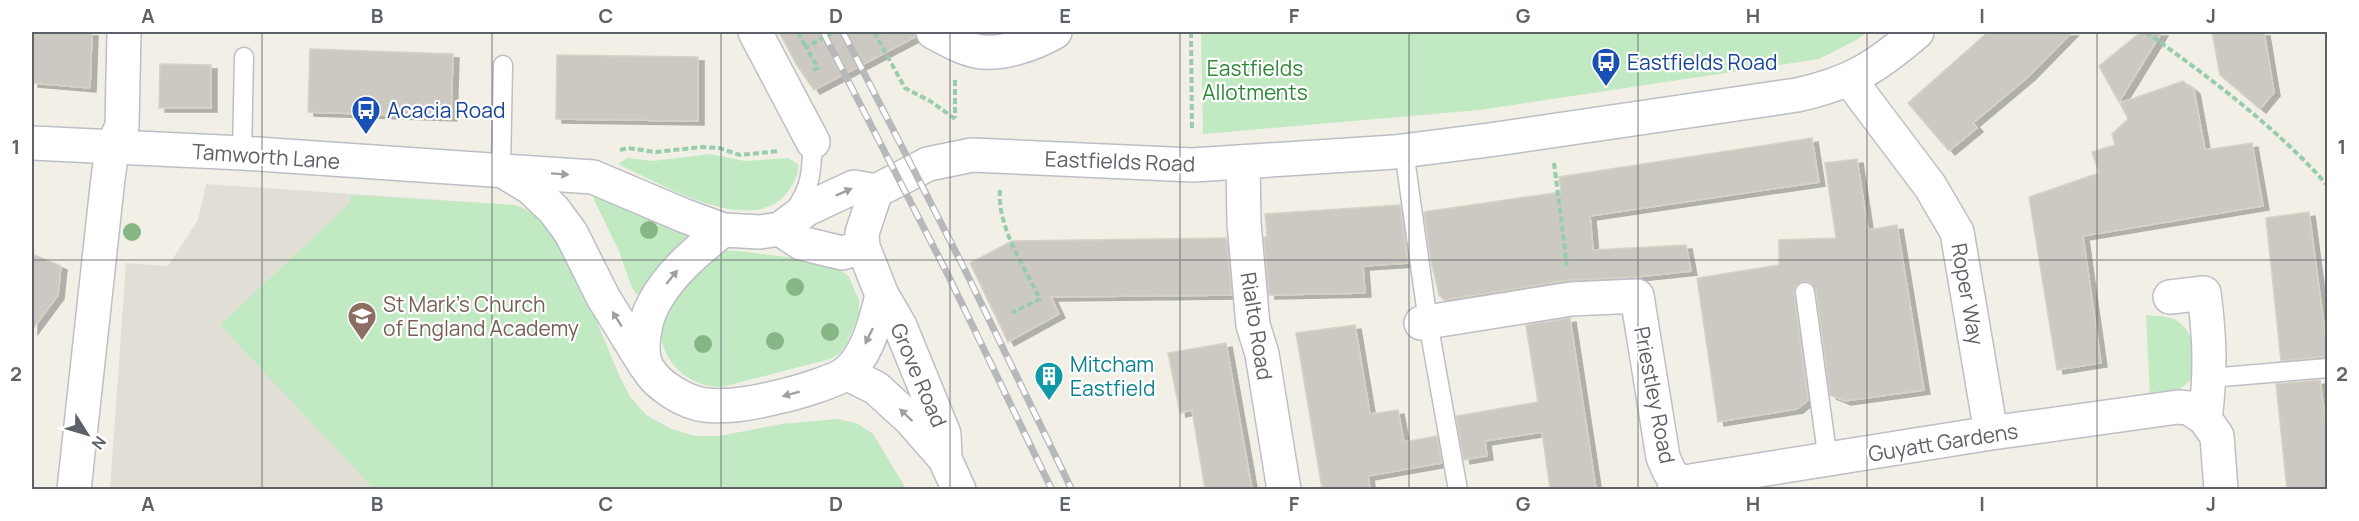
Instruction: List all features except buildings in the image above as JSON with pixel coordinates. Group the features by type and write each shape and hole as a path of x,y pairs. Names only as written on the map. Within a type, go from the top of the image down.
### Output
{"street":[{"path":"74,489 112,148 122,126 124,32"},
{"path":"755,32 800,146"},
{"path":"933,32 955,44 978,52 1020,46 1055,32"},
{"name":"Eastfields Road","path":"876,191 915,170 941,160 972,155 1193,165 1404,151 1797,95 1832,87 1850,80 1878,64 1917,32"},
{"name":"Roper Way","path":"1850,80 1930,186 1957,232 1991,433"},
{"name":"Tamworth Lane","path":"32,143 242,153 594,177 723,230"},
{"name":"Rialto Road","path":"1243,162 1244,223 1252,325 1262,354 1284,489"},
{"name":"Tamworth Lane","path":"501,170 531,188 566,225 603,297 648,369"},
{"path":"854,187 876,191 862,233 863,248 882,294 874,326 861,353 846,373 796,393 754,402 704,405 671,392 648,369 644,354 644,337 653,305 680,267 723,230 760,232 780,229 807,208 854,187"},
{"path":"780,229 801,243 842,253 863,248"},
{"path":"2170,297 2204,293 2210,341 2210,378 2205,418 2217,436 2221,489"},
{"name":"Grove Road","path":"882,294 900,326 941,425 944,434 945,459"},
{"name":"Priestley Road","path":"1571,299 1637,296 1663,458 1676,486"},
{"path":"1425,323 1571,299"},
{"name":"Grove Road","path":"846,373 876,388 910,419 945,459 959,489"},
{"name":"Guyatt Gardens","path":"1676,486 1991,433 2178,407 2189,408 2205,418"}],"lane":[{"path":"242,153 244,57"},
{"path":"501,170 503,65"},
{"path":"780,229 806,194 811,169 800,146"},
{"path":"1404,151 1425,323 1458,489"},
{"path":"1805,292 1828,461"},
{"path":"2210,378 2328,368"}],"path":[{"path":"798,32 818,68"},
{"path":"806,47 834,32"},
{"path":"874,32 905,88 956,118"},
{"path":"1191,32 1193,165"},
{"path":"2146,32 2207,76 2259,119 2328,186"},
{"path":"620,150 628,148 656,152 702,147 719,148 740,154 800,146"},
{"path":"1553,160 1571,299"},
{"path":"1001,184 999,205 1002,214 1012,242 1040,299 1012,313"}],"shaded area":[{"name":"St Mark's Church of England Academy","path":"206,184 514,205 525,208 569,255 618,373 630,397 646,415 671,429 695,436 720,436 782,424 838,419 858,424 873,434 906,489 110,490 126,263 168,266 198,220"}],"green space":[{"name":"Eastfields Allotments","path":"1201,32 1867,32 1819,59 1479,110 1203,134"},
{"path":"710,154 745,161 788,158 798,164 798,172 786,194 770,206 750,210 727,209 679,193 618,164 627,158 653,161"},
{"path":"593,194 687,236 663,260 637,295 632,288 619,251"},
{"name":"St Mark's Church of England Academy","path":"350,195 514,205 536,214 569,255 618,373 630,397 646,415 671,429 695,436 720,436 782,424 838,419 858,424 873,434 906,489 374,489 220,325 350,203"},
{"path":"723,251 832,263 849,277 859,300 859,315 840,353 830,359 722,387 693,380 672,363 661,338 664,308 715,256"},
{"path":"2146,315 2174,319 2187,331 2194,347 2195,366 2189,381 2166,394 2150,396"}],"railway":[{"path":"823,32 947,273 1052,490"},
{"path":"843,32 962,264 1072,490"}],"place":[{"name":"Eastfields Road","path":"1606,88"},
{"name":"Acacia Road","path":"366,136"},
{"name":"St Mark's Church of England Academy","path":"362,342"},
{"name":"Mitcham Eastfield","path":"1049,402"}]}
